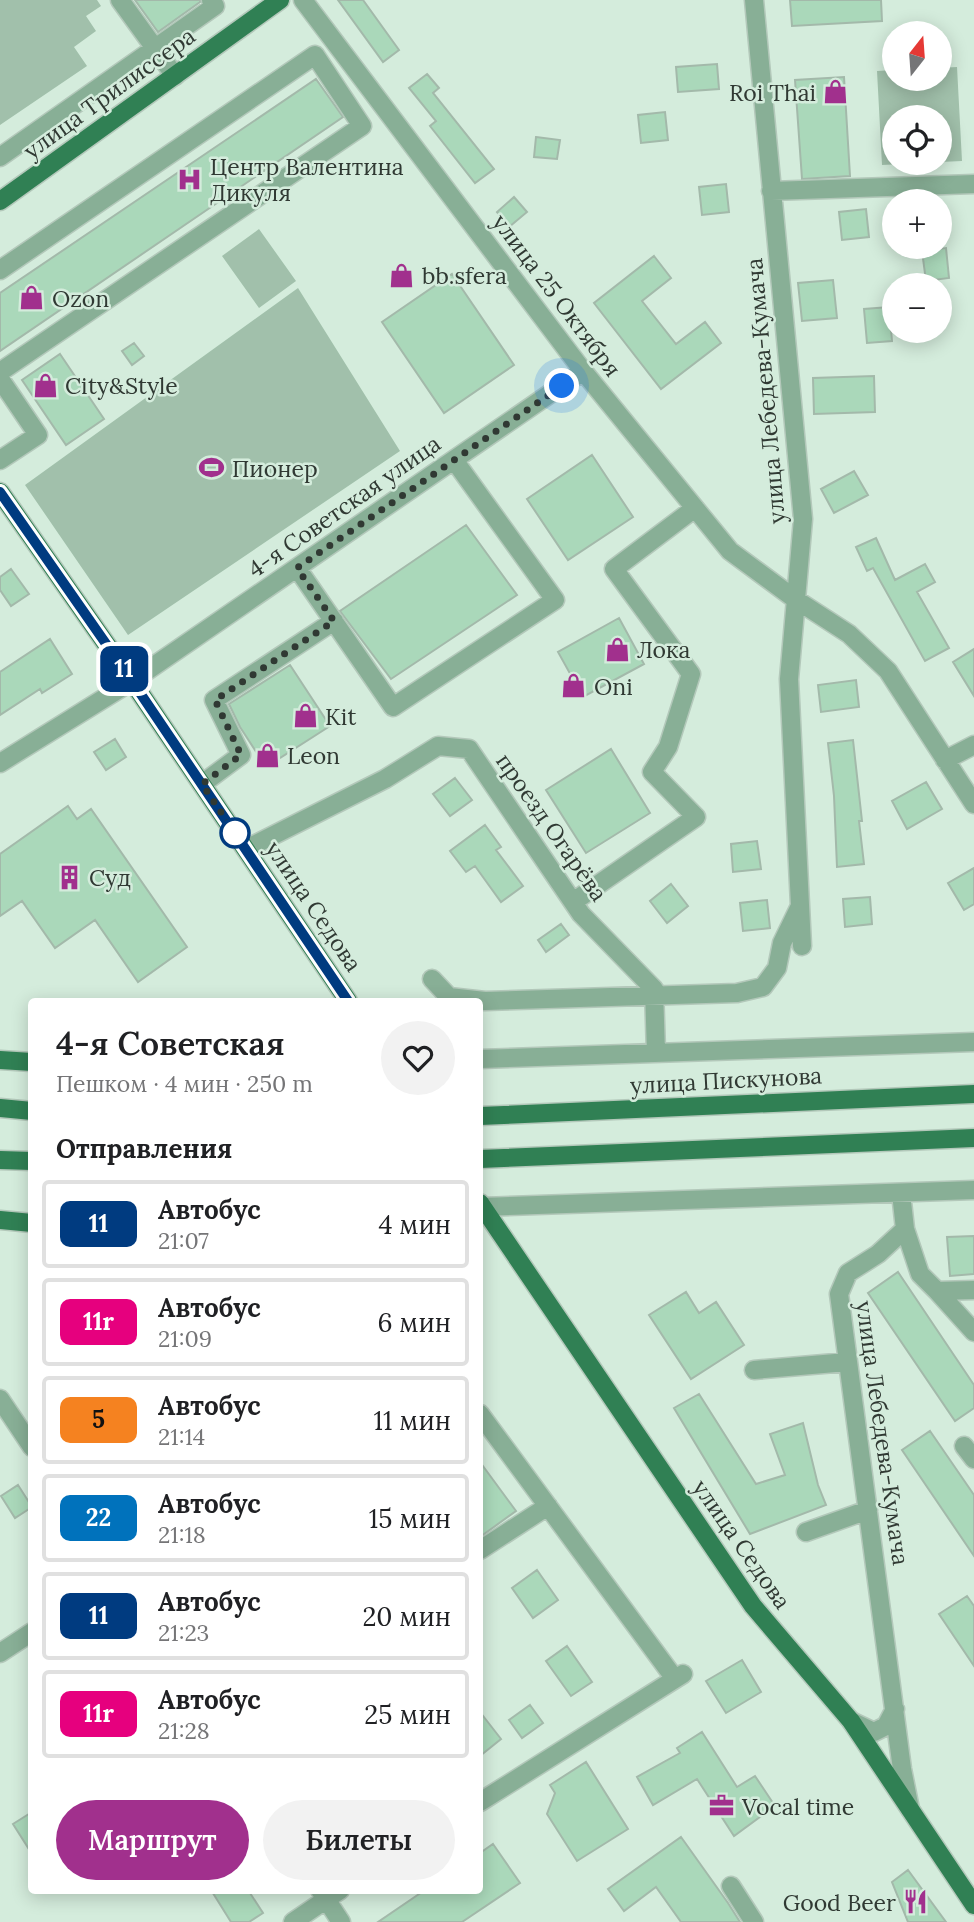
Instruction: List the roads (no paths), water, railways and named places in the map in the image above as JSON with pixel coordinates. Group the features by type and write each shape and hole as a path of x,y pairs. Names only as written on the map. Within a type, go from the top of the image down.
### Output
{"main road":[{"name":"улица Трилиссера","path":"0,201 280,0"},
{"name":"улица Седова","path":"0,492 132,681 346,998"},
{"path":"0,1060 28,1062"},
{"name":"улица Пискунова","path":"483,1115 974,1094"},
{"path":"0,1108 28,1111"},
{"path":"483,1159 974,1138"},
{"path":"0,1160 28,1161"},
{"name":"улица Седова","path":"483,1210 752,1606 851,1721 974,1905"},
{"path":"0,1220 28,1223"}],"street":[{"path":"120,0 175,76"},
{"path":"0,157 215,6 211,0"},
{"name":"улица 25 Октября","path":"303,0 583,372 730,551 794,599 849,634 888,671 974,804"},
{"name":"улица Лебедева-Кумача","path":"754,0 803,519 789,679 802,946"},
{"path":"0,270 315,55 362,126"},
{"path":"0,372 386,109"},
{"path":"771,191 974,184"},
{"name":"4-я Советская улица","path":"0,763 132,681 583,372"},
{"path":"0,379 37,435 0,460"},
{"path":"297,568 393,707 555,600 454,460"},
{"path":"573,902 696,817 652,772 668,747 691,674 614,569 695,508"},
{"path":"202,784 241,755 215,700 334,621"},
{"path":"944,760 974,745"},
{"name":"проезд Огарёва","path":"246,849 385,779 438,746 469,749 581,914 654,993"},
{"path":"483,1001 654,993 737,993 763,987 778,968 782,943 801,904"},
{"path":"432,979 449,997 458,998"},
{"path":"654,993 656,1053"},
{"name":"улица Пискунова","path":"483,1059 974,1042"},
{"path":"483,1206 974,1190"},
{"path":"901,1193 905,1229 920,1274 974,1332"},
{"name":"улица Лебедева-Кумача","path":"905,1229 878,1254 848,1273 839,1294 902,1769 910,1809"},
{"path":"937,1291 974,1290"},
{"path":"754,1370 847,1362"},
{"path":"0,1399 28,1441"},
{"path":"483,1418 679,1676 483,1800"},
{"path":"483,1548 548,1506"},
{"path":"806,1532 868,1510"},
{"path":"0,1653 28,1635"},
{"path":"851,1721 874,1732 886,1726 895,1709"},
{"path":"731,1886 754,1922"},
{"path":"293,1922 327,1894"},
{"path":"328,1894 341,1922"}],"place":[{"name":"Roi Thai","path":"836,92"},
{"name":"Центр Валентина Дикуля","path":"190,179"},
{"name":"bb.sfera","path":"402,275"},
{"name":"Ozon","path":"32,298"},
{"name":"City&Style","path":"45,385"},
{"name":"Пионер","path":"212,468"},
{"name":"Лока","path":"617,649"},
{"name":"Oni","path":"574,686"},
{"name":"Kit","path":"305,716"},
{"name":"Leon","path":"267,755"},
{"name":"Суд","path":"69,877"},
{"name":"Vocal time","path":"722,1806"},
{"name":"Good Beer","path":"916,1902"}]}
